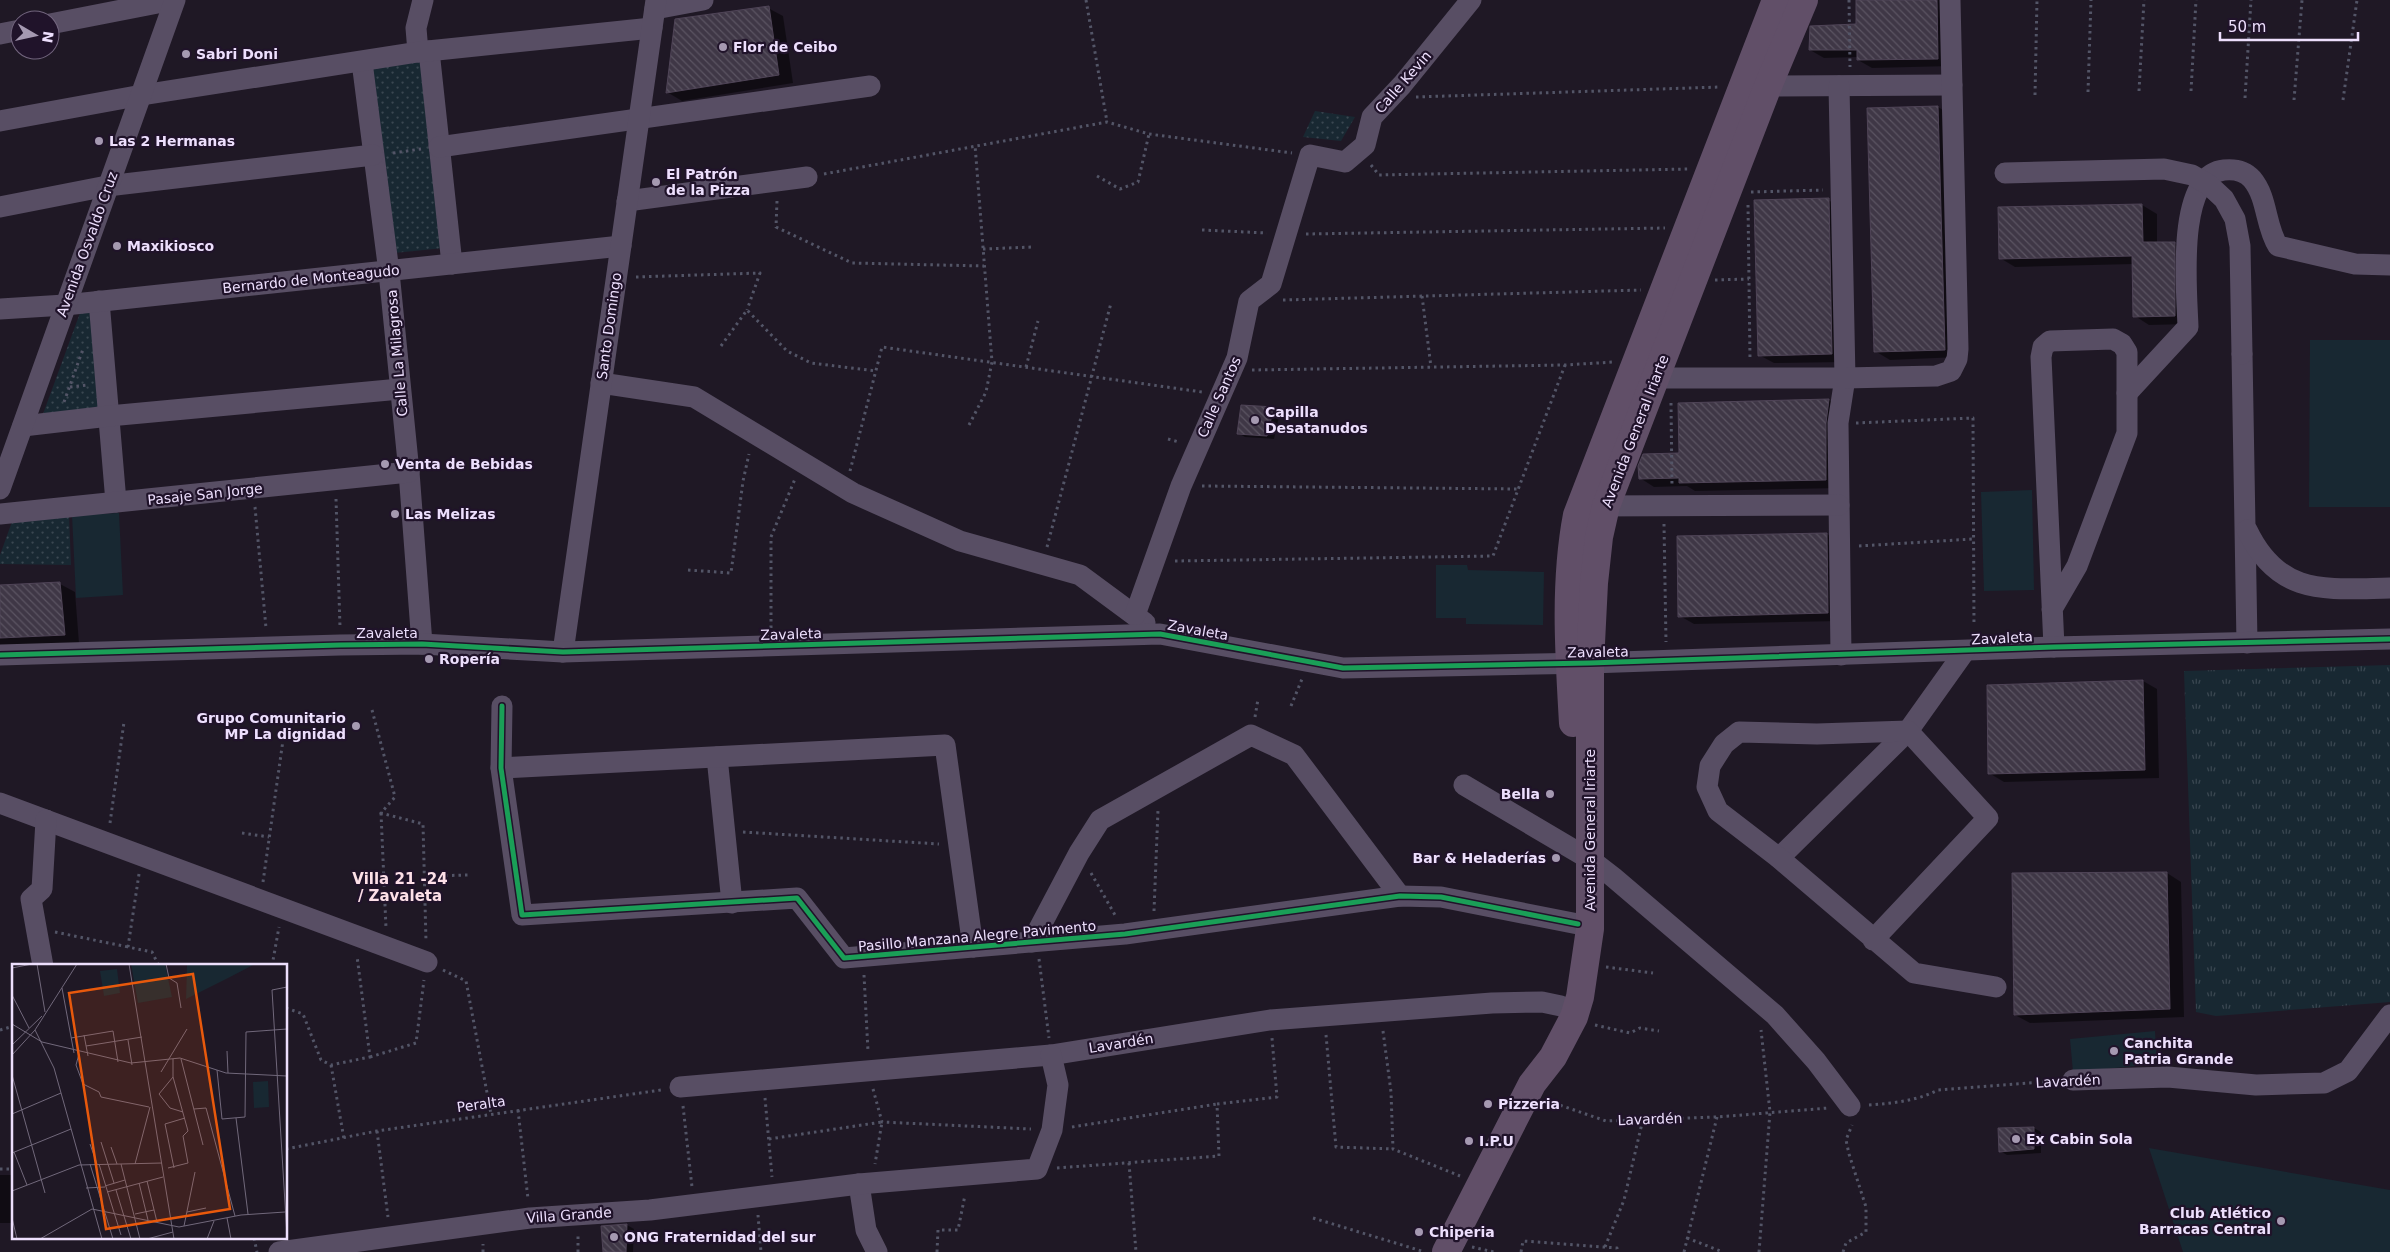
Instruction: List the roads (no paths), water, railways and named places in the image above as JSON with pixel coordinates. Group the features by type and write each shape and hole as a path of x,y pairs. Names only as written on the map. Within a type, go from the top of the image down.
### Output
{"main road":[{"name":"Avenida General Iriarte","path":"1446,1252 1529,1089 1553,1057 1586,964 1590,929 1585,856 1580,663 1571,562 1573,536 1594,506 1648,373 1737,192 1755,86 1776,0"},
{"name":"Avenida General Iriarte","path":"1648,373 1664,290 1711,168 1804,0"},
{"name":"Avenida General Iriarte","path":"1568,1012 1585,856"}],"street":[{"path":"60,22 174,0"},
{"name":"Avenida Osvaldo Cruz","path":"0,489 107,186 142,96 174,0"},
{"path":"423,0 416,28 424,52 439,147 452,264"},
{"path":"0,121 142,96 424,52 654,12 703,0"},
{"name":"Calle Kevin","path":"1249,301 1271,284 1310,155 1345,162 1365,145 1372,117 1471,0"},
{"path":"1648,373 1750,378 1942,376 1947,374 1954,366 1958,349 1950,0"},
{"name":"Santo Domingo","path":"563,652 654,12"},
{"name":"Calle La Milagrosa","path":"362,62 390,272 409,472 422,644"},
{"path":"1755,86 1952,85"},
{"path":"439,147 870,86"},
{"path":"1841,655 1838,423 1845,378 1841,190 1845,86"},
{"path":"0,207 107,186 373,155"},
{"path":"2005,173 2164,169 2192,175 2209,184 2224,199 2235,219 2240,246 2247,643"},
{"path":"2127,392 2188,327 2187,226 2194,198 2200,189 2220,171 2230,170 2244,173 2255,183 2264,201 2278,246 2355,264 2390,265"},
{"path":"627,201 777,183 807,177"},
{"name":"Bernardo de Monteagudo","path":"0,309 65,305 621,246"},
{"path":"99,301 116,502"},
{"name":"Calle Santos","path":"1135,615 1181,486 1237,358 1249,301"},
{"path":"2052,609 2077,566 2127,433 2127,352 2122,344 2113,339 2050,341 2044,347 2041,357 2052,609 2054,647"},
{"path":"601,383 694,397 846,489 960,541 1080,575 1160,634"},
{"path":"23,426 109,416 400,389"},
{"name":"Pasaje San Jorge","path":"0,514 409,472"},
{"path":"1594,506 1839,505"},
{"path":"2246,528 2265,560 2286,578 2297,583 2323,589 2390,588"},
{"name":"Zavaleta","path":"0,655 340,644 422,644 563,652 1160,634 1343,668 1666,661 2054,647 2390,639"},
{"path":"1779,858 1908,731 1965,651"},
{"name":"Pasillo Manzana Alegre Pavimento","path":"502,706 501,768 522,915 797,898 844,958 1126,934 1400,896 1442,897 1578,924"},
{"path":"1873,940 1988,818 1908,731 1817,734 1739,732 1724,744 1710,766 1707,787 1718,811 1779,858 1873,940 1914,973 1996,986"},
{"path":"1034,942 1079,853 1100,820 1251,735 1294,755 1400,896"},
{"path":"501,768 945,746 974,947"},
{"path":"717,757 732,903"},
{"path":"1464,785 1585,856 1775,1015 1816,1061 1851,1115"},
{"path":"0,803 426,962"},
{"path":"43,964 31,900 42,889 46,820"},
{"name":"Lavardén","path":"680,1087 1051,1055 1270,1020 1325,1017 1380,1010 1522,1002 1551,1003 1568,1012"},
{"name":"Lavardén","path":"2073,1080 2168,1078 2256,1085 2324,1083 2348,1071 2390,1015"},
{"name":"Villa Grande","path":"279,1252 390,1235 530,1218 650,1210 865,1183 1037,1169 1052,1130 1058,1085 1051,1055"},
{"path":"865,1183 866,1230 877,1252"}],"place":[{"name":"Flor de Ceibo","path":"723,47"},
{"name":"Sabri Doni","path":"186,54"},
{"name":"Las 2 Hermanas","path":"99,141"},
{"name":"El Patrón de la Pizza","path":"656,182"},
{"name":"Maxikiosco","path":"117,246"},
{"name":"Capilla Desatanudos","path":"1255,420"},
{"name":"Venta de Bebidas","path":"385,464"},
{"name":"Las Melizas","path":"395,514"},
{"name":"Ropería","path":"429,659"},
{"name":"Grupo Comunitario MP La dignidad","path":"356,726"},
{"name":"Bella","path":"1550,794"},
{"name":"Bar & Heladerías","path":"1556,858"},
{"name":"Canchita Patria Grande","path":"2114,1051"},
{"name":"Pizzeria","path":"1488,1104"},
{"name":"Ex Cabin Sola","path":"2016,1139"},
{"name":"I.P.U","path":"1469,1141"},
{"name":"Club Atlético Barracas Central","path":"2281,1221"},
{"name":"Chiperia","path":"1419,1232"},
{"name":"ONG Fraternidad del sur","path":"614,1237"}],"district":[{"name":"Villa 21 -24 / Zavaleta","path":"400,888"}]}
